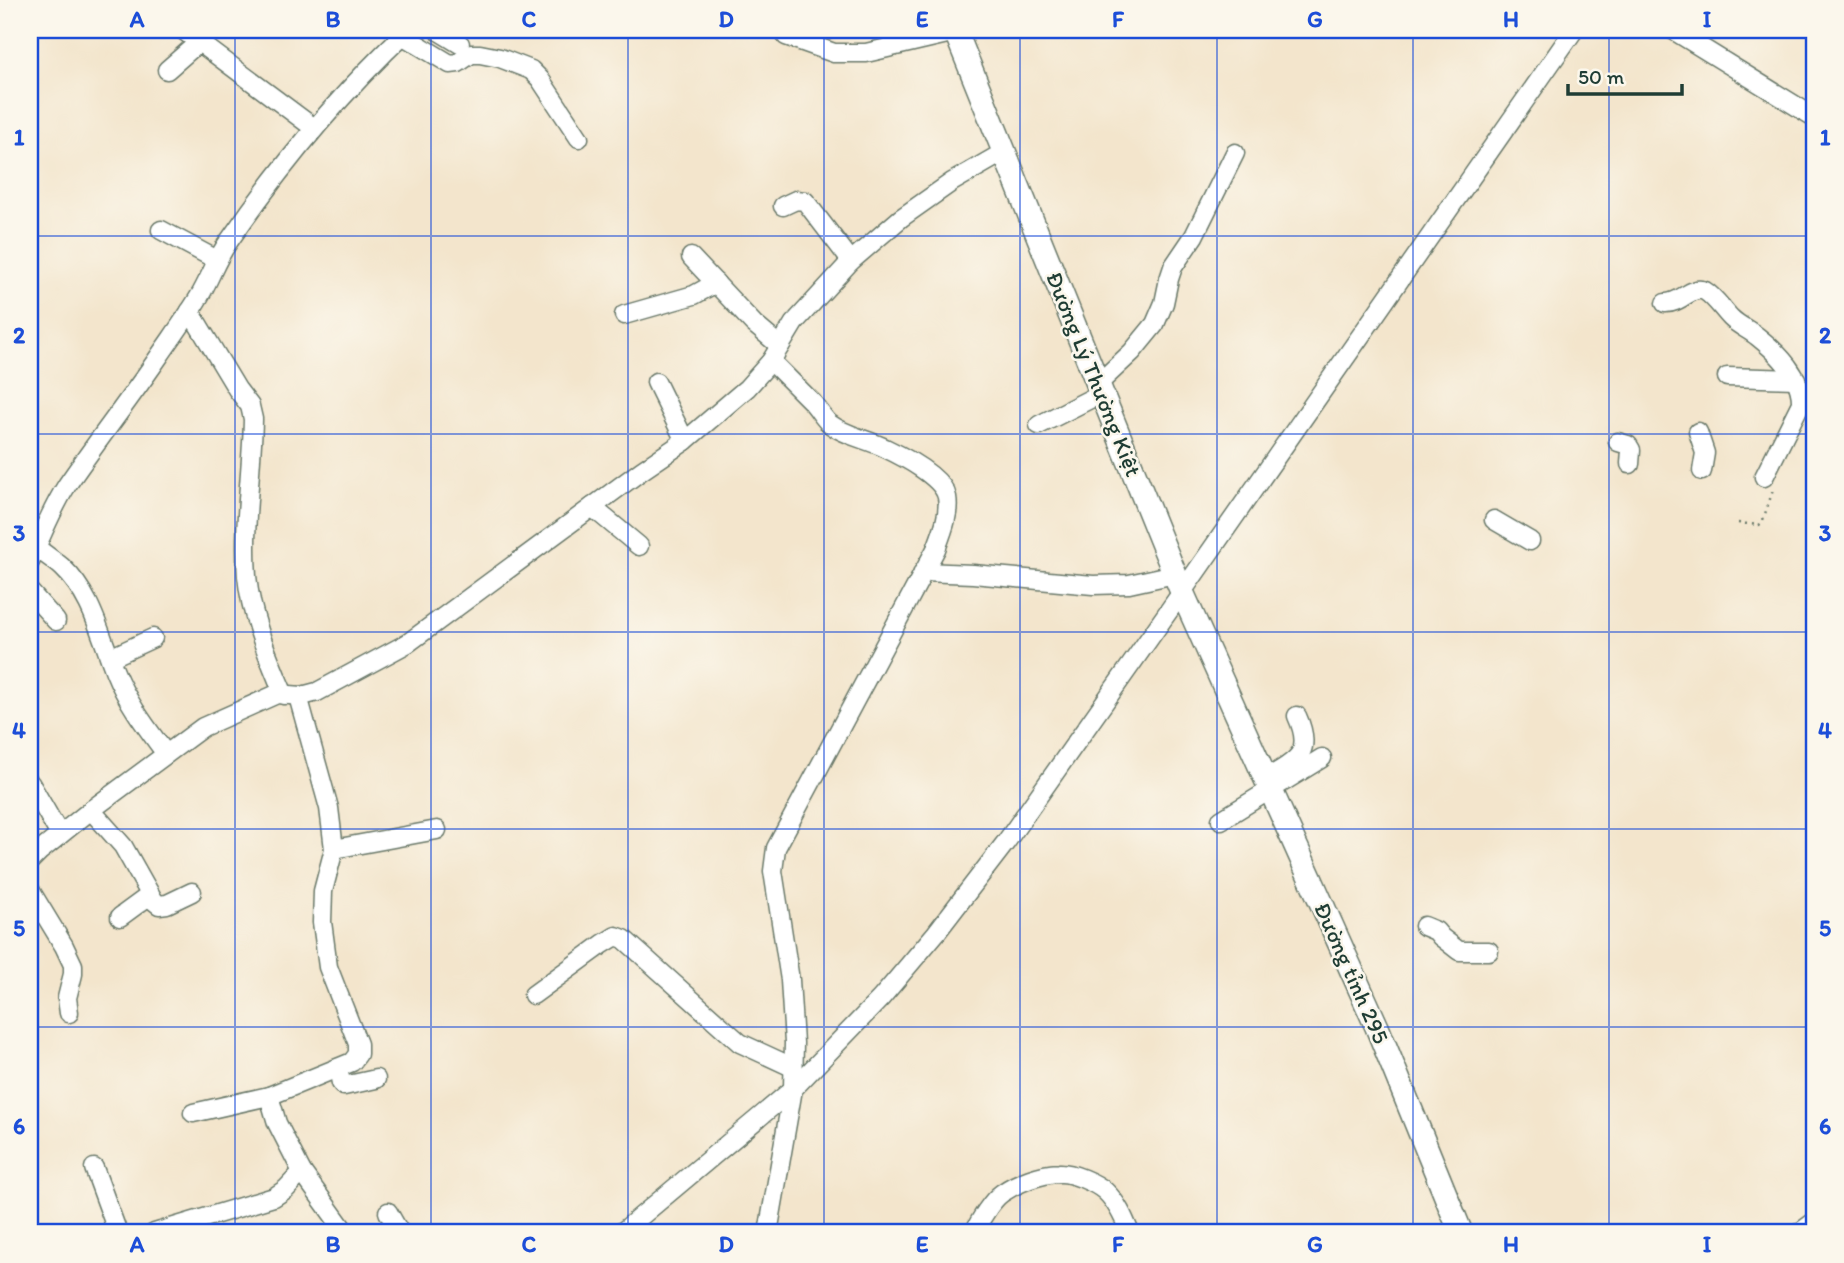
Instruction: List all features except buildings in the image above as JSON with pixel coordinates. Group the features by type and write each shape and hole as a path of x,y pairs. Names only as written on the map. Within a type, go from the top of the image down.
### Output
{"main road":[{"name":"Đường Lý Thường Kiệt","path":"955,31 1179,583 1237,716"},
{"name":"Đường tỉnh 295","path":"1237,716 1377,1027 1461,1233"}],"street":[{"path":"183,30 314,128"},
{"path":"437,30 460,44"},
{"path":"621,1233 793,1089 881,998 958,904 1006,842 1179,583 1574,30"},
{"path":"1673,30 1814,117"},
{"path":"786,36 834,53 866,53 955,31"},
{"path":"166,754 129,701 87,601 74,581 60,566 33,554 66,487 200,296 227,243 314,128 405,32 450,64 471,54 480,54 500,58 531,70 540,79 579,138"},
{"path":"167,70 199,42"},
{"path":"30,861 91,810 203,727 277,695 302,696 317,692 408,643 685,441 747,387 776,354 794,323 851,261 901,218 952,182 1004,152"},
{"path":"1039,425 1096,396 1099,387 1155,324 1164,303 1173,267 1194,236 1235,153"},
{"path":"783,206 796,200 805,201 851,261"},
{"path":"161,230 217,260"},
{"path":"691,257 754,324 829,423 848,434 884,447 930,475 947,495 945,523 936,549 776,848 773,871 790,980 794,1043 793,1089 768,1233"},
{"path":"624,315 694,295 716,283"},
{"path":"1665,303 1676,302 1697,290 1704,291 1732,320 1757,336 1781,358 1796,379 1801,403 1769,483"},
{"path":"190,311 250,406 253,419 246,542 254,614 262,642 291,695 329,808 334,849 323,891 322,922 328,967 358,1044 358,1054 352,1062 338,1068 269,1096 193,1113"},
{"path":"1727,377 1796,379"},
{"path":"656,382 685,441"},
{"path":"1698,432 1704,453 1702,471"},
{"path":"1618,442 1628,445 1631,450 1630,464"},
{"path":"592,507 639,546"},
{"path":"1494,520 1530,541"},
{"path":"923,572 1093,585 1179,583"},
{"path":"30,592 56,621"},
{"path":"110,658 153,638"},
{"path":"1221,820 1268,784 1303,749 1303,729 1297,716"},
{"path":"1268,784 1322,758"},
{"path":"30,783 61,835"},
{"path":"91,810 123,846 150,895 159,905 192,892"},
{"path":"334,849 436,830"},
{"path":"30,890 64,946 72,965 73,975 66,998 69,1013"},
{"path":"120,916 150,895"},
{"path":"1424,926 1459,951 1489,951"},
{"path":"533,995 616,936 624,939 740,1043 792,1067"},
{"path":"338,1068 344,1086 376,1079"},
{"path":"269,1096 277,1124 302,1172 346,1233"},
{"path":"94,1168 118,1233"},
{"path":"154,1233 274,1197 302,1172"},
{"path":"974,1233 1000,1194 1024,1181 1062,1173 1094,1183 1106,1192 1120,1211 1130,1233"},
{"path":"388,1212 400,1233"},
{"path":"1799,1233 1814,1223"}],"path":[{"path":"1738,523 1762,523 1769,483"}]}
